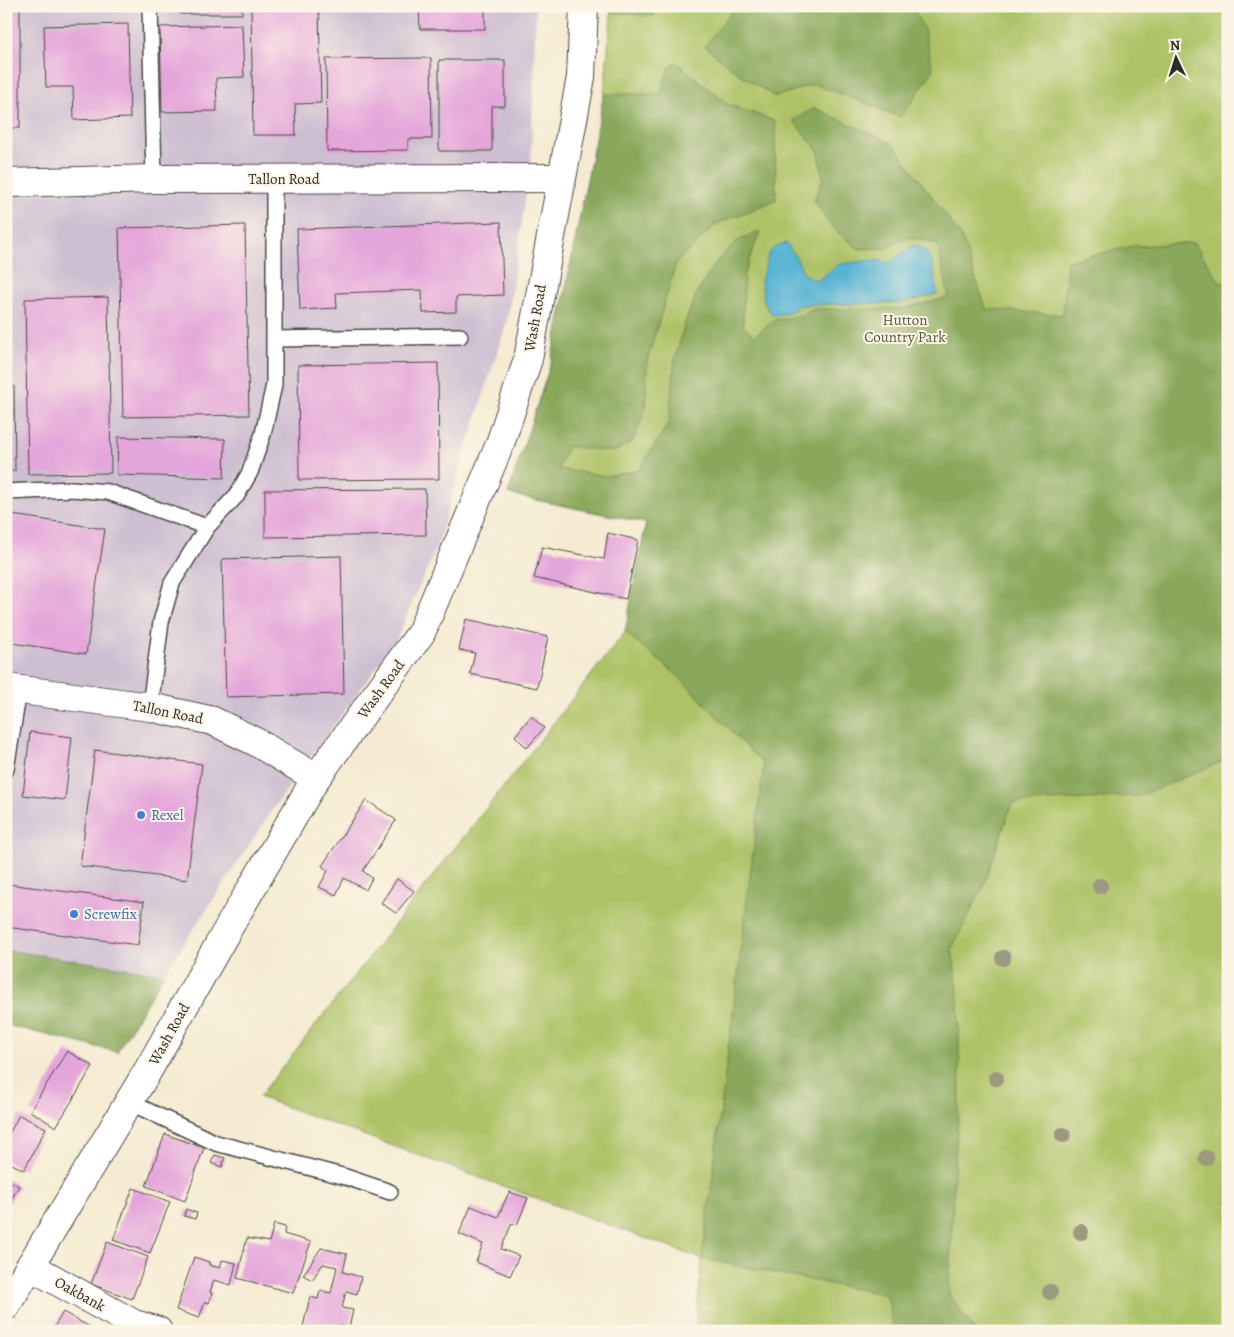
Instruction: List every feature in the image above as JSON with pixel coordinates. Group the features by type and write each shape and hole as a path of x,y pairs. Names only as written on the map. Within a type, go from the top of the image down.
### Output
{"street":[{"name":"Wash Road","path":"7,1301 129,1102 230,924 316,778 421,633 500,444 528,359 581,77 584,6"},
{"name":"Tallon Road","path":"6,183 154,179 561,178"},
{"name":"Tallon Road","path":"13,689 150,707 213,720 256,742 316,778"},
{"name":"Oakbank","path":"30,1266 146,1329"}],"lane":[{"path":"150,6 154,179"},
{"path":"150,707 161,622 172,583 207,527 237,495 250,472 263,434 274,385 274,180"},
{"path":"274,339 460,336"},
{"path":"6,492 72,489 108,492 207,527"},
{"path":"6,769 13,689"},
{"path":"129,1102 216,1143 346,1177 390,1192"}],"shaded area":[{"path":"6,6 536,6 531,160 507,322 454,487 438,544 395,642 273,809 164,974 6,950"}],"green space":[{"name":"Hutton Country Park","path":"612,6 1228,6 1228,1331 695,1331 702,1259 259,1097 625,632 646,523 508,494 551,363 604,94"},
{"path":"612,6 655,6 654,16 611,12"},
{"path":"736,6 946,6 942,10 914,10 924,30 933,71 901,117 814,84 775,97 735,71 705,46"},
{"name":"Hutton Country Park","path":"676,62 727,104 775,121 776,200 716,224 676,263 647,362 646,407 633,441 614,452 568,446 558,469 607,476 639,470 669,422 675,359 685,323 696,295 715,264 736,242 760,231 744,274 743,326 754,336 775,320 795,317 815,309 902,309 949,297 937,244 910,237 887,248 859,249 833,228 814,200 823,179 819,152 793,120 815,108 893,144 961,236 986,309 1063,315 1067,261 1133,246 1194,243 1221,284 1228,279 1228,759 1140,796 1012,803 984,885 952,948 958,993 960,1093 954,1173 949,1294 975,1331 894,1331 887,1295 702,1259 764,765 677,675 625,632 646,523 508,494 551,363 604,94 660,94 669,68"},
{"path":"6,950 164,974 117,1052 6,1025"}],"water":[{"path":"786,243 805,275 817,281 840,264 873,260 889,263 914,245 921,247 926,251 932,264 937,294 904,303 799,305 790,313 773,315 765,305 761,281 769,253 777,246"}],"building":[{"path":"6,6 20,6 20,128 6,128"},
{"path":"180,6 242,6 242,14 180,14"},
{"path":"251,6 319,6 321,103 295,104 296,135 253,135"},
{"path":"419,6 485,6 485,29 420,29"},
{"path":"128,24 130,118 74,120 73,87 46,87 44,26"},
{"path":"242,25 244,77 216,78 217,111 162,112 160,27"},
{"path":"431,58 432,139 408,139 408,150 327,151 326,59"},
{"path":"439,60 505,60 505,106 492,106 492,151 439,151"},
{"path":"501,222 503,295 456,297 456,312 423,313 422,290 336,293 337,308 300,310 297,229"},
{"path":"245,225 249,415 123,417 119,228"},
{"path":"108,297 111,473 28,474 25,299"},
{"path":"438,363 439,479 299,480 298,365"},
{"path":"6,386 14,386 15,471 6,471"},
{"path":"118,437 225,439 224,478 117,475"},
{"path":"425,489 426,535 265,537 265,490"},
{"path":"6,514 105,529 86,654 6,642"},
{"path":"608,533 638,540 626,599 534,578 542,547 604,559"},
{"path":"341,556 344,694 226,697 222,559"},
{"path":"466,619 548,637 537,688 470,674 475,653 459,650"},
{"path":"531,716 544,728 527,748 515,736"},
{"path":"30,732 72,737 65,800 23,795"},
{"name":"Rexel","path":"95,750 202,764 187,880 80,866"},
{"path":"366,800 396,820 363,871 372,878 366,890 344,878 336,895 319,887 328,871 322,866"},
{"path":"397,879 414,891 396,913 381,903"},
{"name":"Screwfix","path":"8,884 144,902 138,945 6,927"},
{"path":"67,1051 93,1066 56,1127 30,1111"},
{"path":"19,1115 46,1128 24,1170 6,1161 6,1140"},
{"path":"165,1134 204,1148 185,1201 146,1186"},
{"path":"215,1155 225,1158 222,1167 211,1163"},
{"path":"6,1179 19,1186 6,1208"},
{"path":"133,1188 170,1202 150,1253 113,1240"},
{"path":"509,1192 528,1198 517,1225 512,1223 501,1249 519,1256 510,1276 476,1262 483,1244 459,1234 471,1206 498,1217"},
{"path":"186,1209 197,1213 195,1219 184,1216"},
{"path":"274,1224 285,1227 284,1234 311,1242 293,1293 237,1278 247,1238 269,1242"},
{"path":"107,1242 148,1257 132,1299 91,1284"},
{"path":"321,1248 347,1254 343,1272 361,1277 357,1294 346,1291 342,1308 353,1310 349,1328 337,1325 336,1331 302,1331 310,1297 318,1299 320,1291 331,1293 337,1267 323,1264 312,1280 303,1275"},
{"path":"194,1257 209,1262 209,1265 220,1268 222,1260 236,1263 231,1285 214,1280 209,1303 205,1302 199,1318 176,1310"},
{"path":"63,1312 97,1331 52,1331"}],"place":[{"name":"Rexel","path":"141,815"},
{"name":"Screwfix","path":"74,914"}]}
